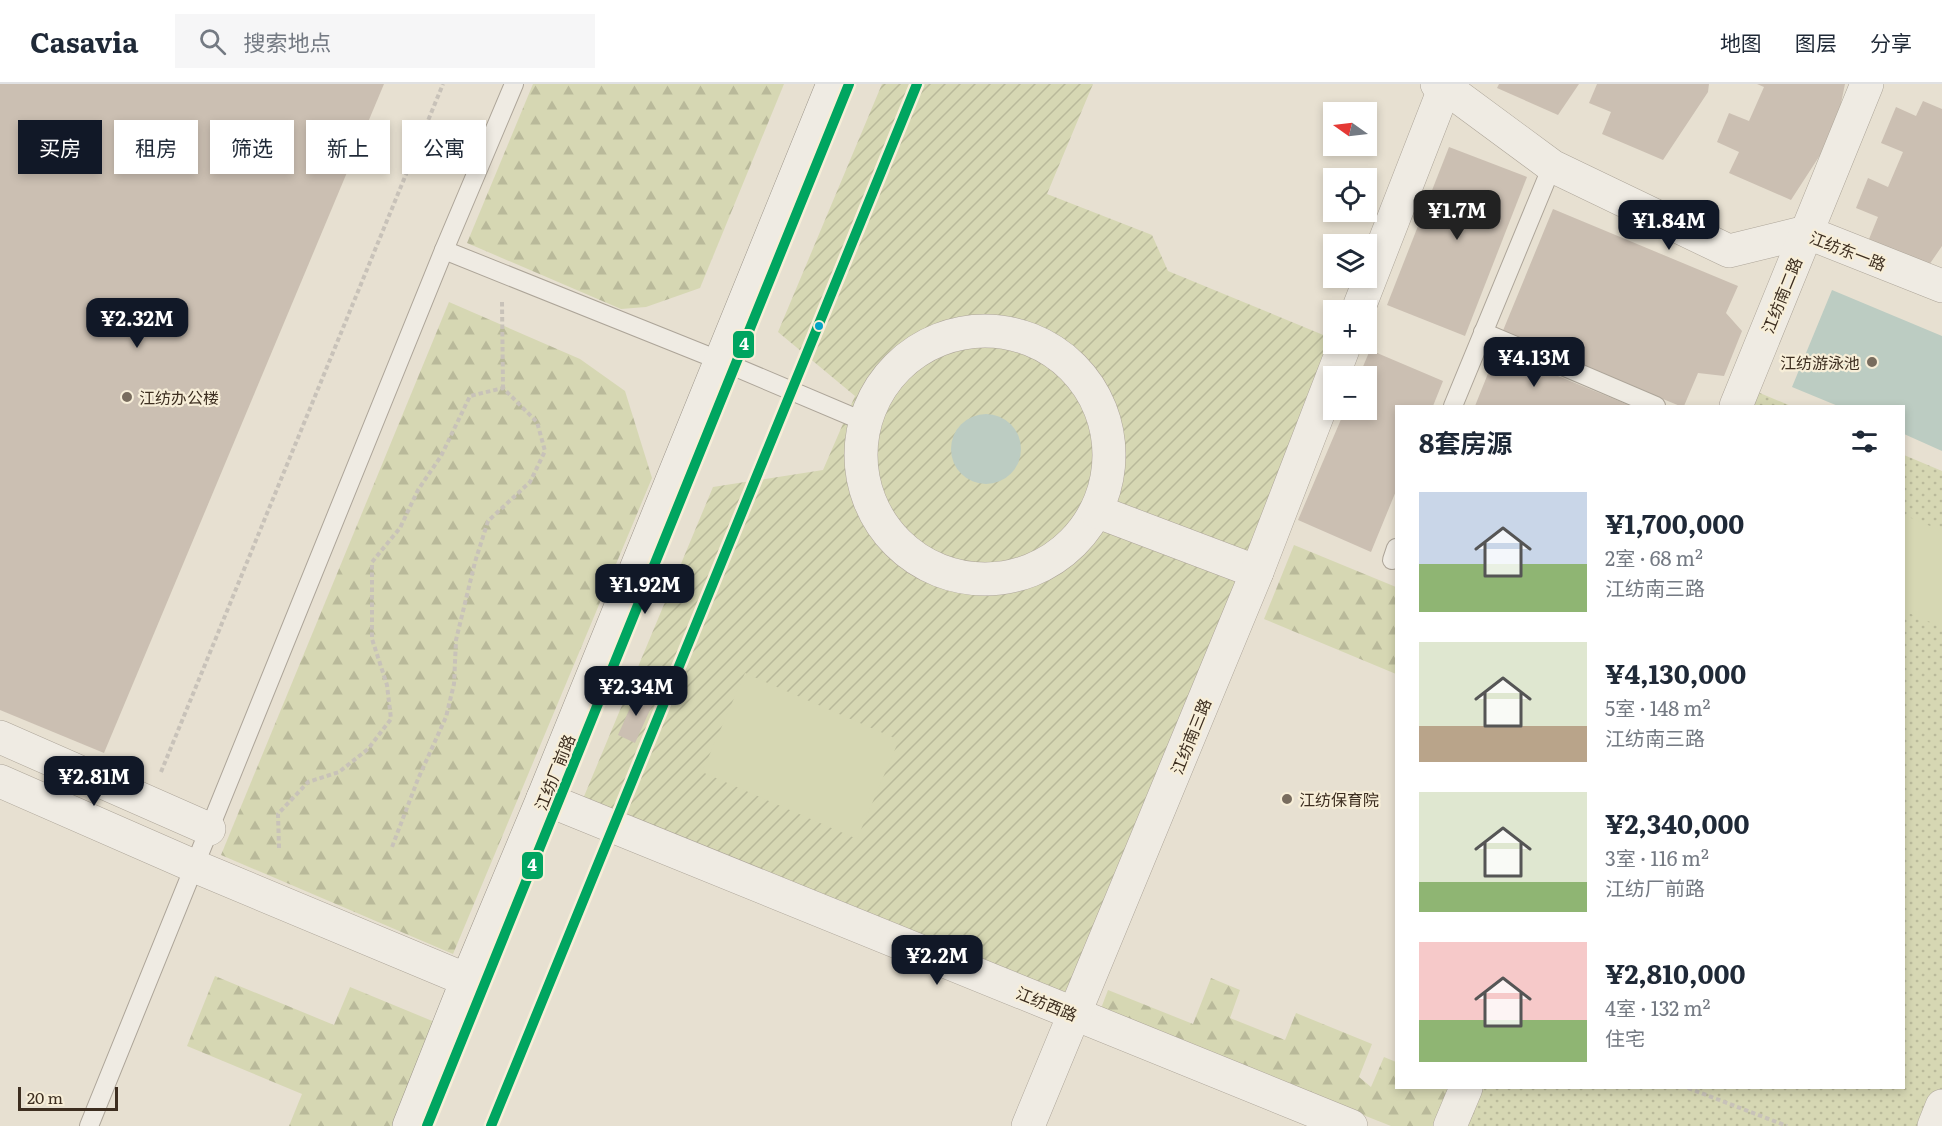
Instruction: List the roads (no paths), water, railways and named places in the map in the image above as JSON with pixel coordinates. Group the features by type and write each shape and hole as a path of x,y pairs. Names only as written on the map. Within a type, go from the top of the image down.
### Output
{"street":[{"name":"江纺厂前路","path":"409,1126 833,84"},
{"name":"江纺南二路","path":"1736,405 1868,84"},
{"name":"江纺东一路","path":"1443,85 1552,166 1729,251 1806,232 1942,286"},
{"path":"1362,300 1443,85"},
{"path":"989,330 1030,338 1065,359 1092,390 1107,429 1109,471 1096,511 1073,543 1040,567 1000,578 960,578 922,563 891,537 875,511 870,502 861,462 865,422 882,384 911,354 948,335 989,330"},
{"name":"江纺南三路","path":"1028,1126 1257,572 1341,354"},
{"path":"1096,511 1257,572"},
{"path":"0,737 209,829"},
{"path":"0,781 194,866 467,980"},
{"name":"江纺西路","path":"543,798 1351,1126"},
{"path":"1450,1126 1466,1089"},
{"path":"1934,1126 1942,1106"}],"lane":[{"path":"88,1126 444,250 514,84"},
{"path":"1453,405 1552,166"},
{"path":"444,250 865,422"},
{"path":"1483,332 1654,405"}],"place":[{"name":"江纺游泳池","path":"1872,362"},
{"name":"江纺办公楼","path":"127,397"},
{"name":"江纺保育院","path":"1287,799"}]}
